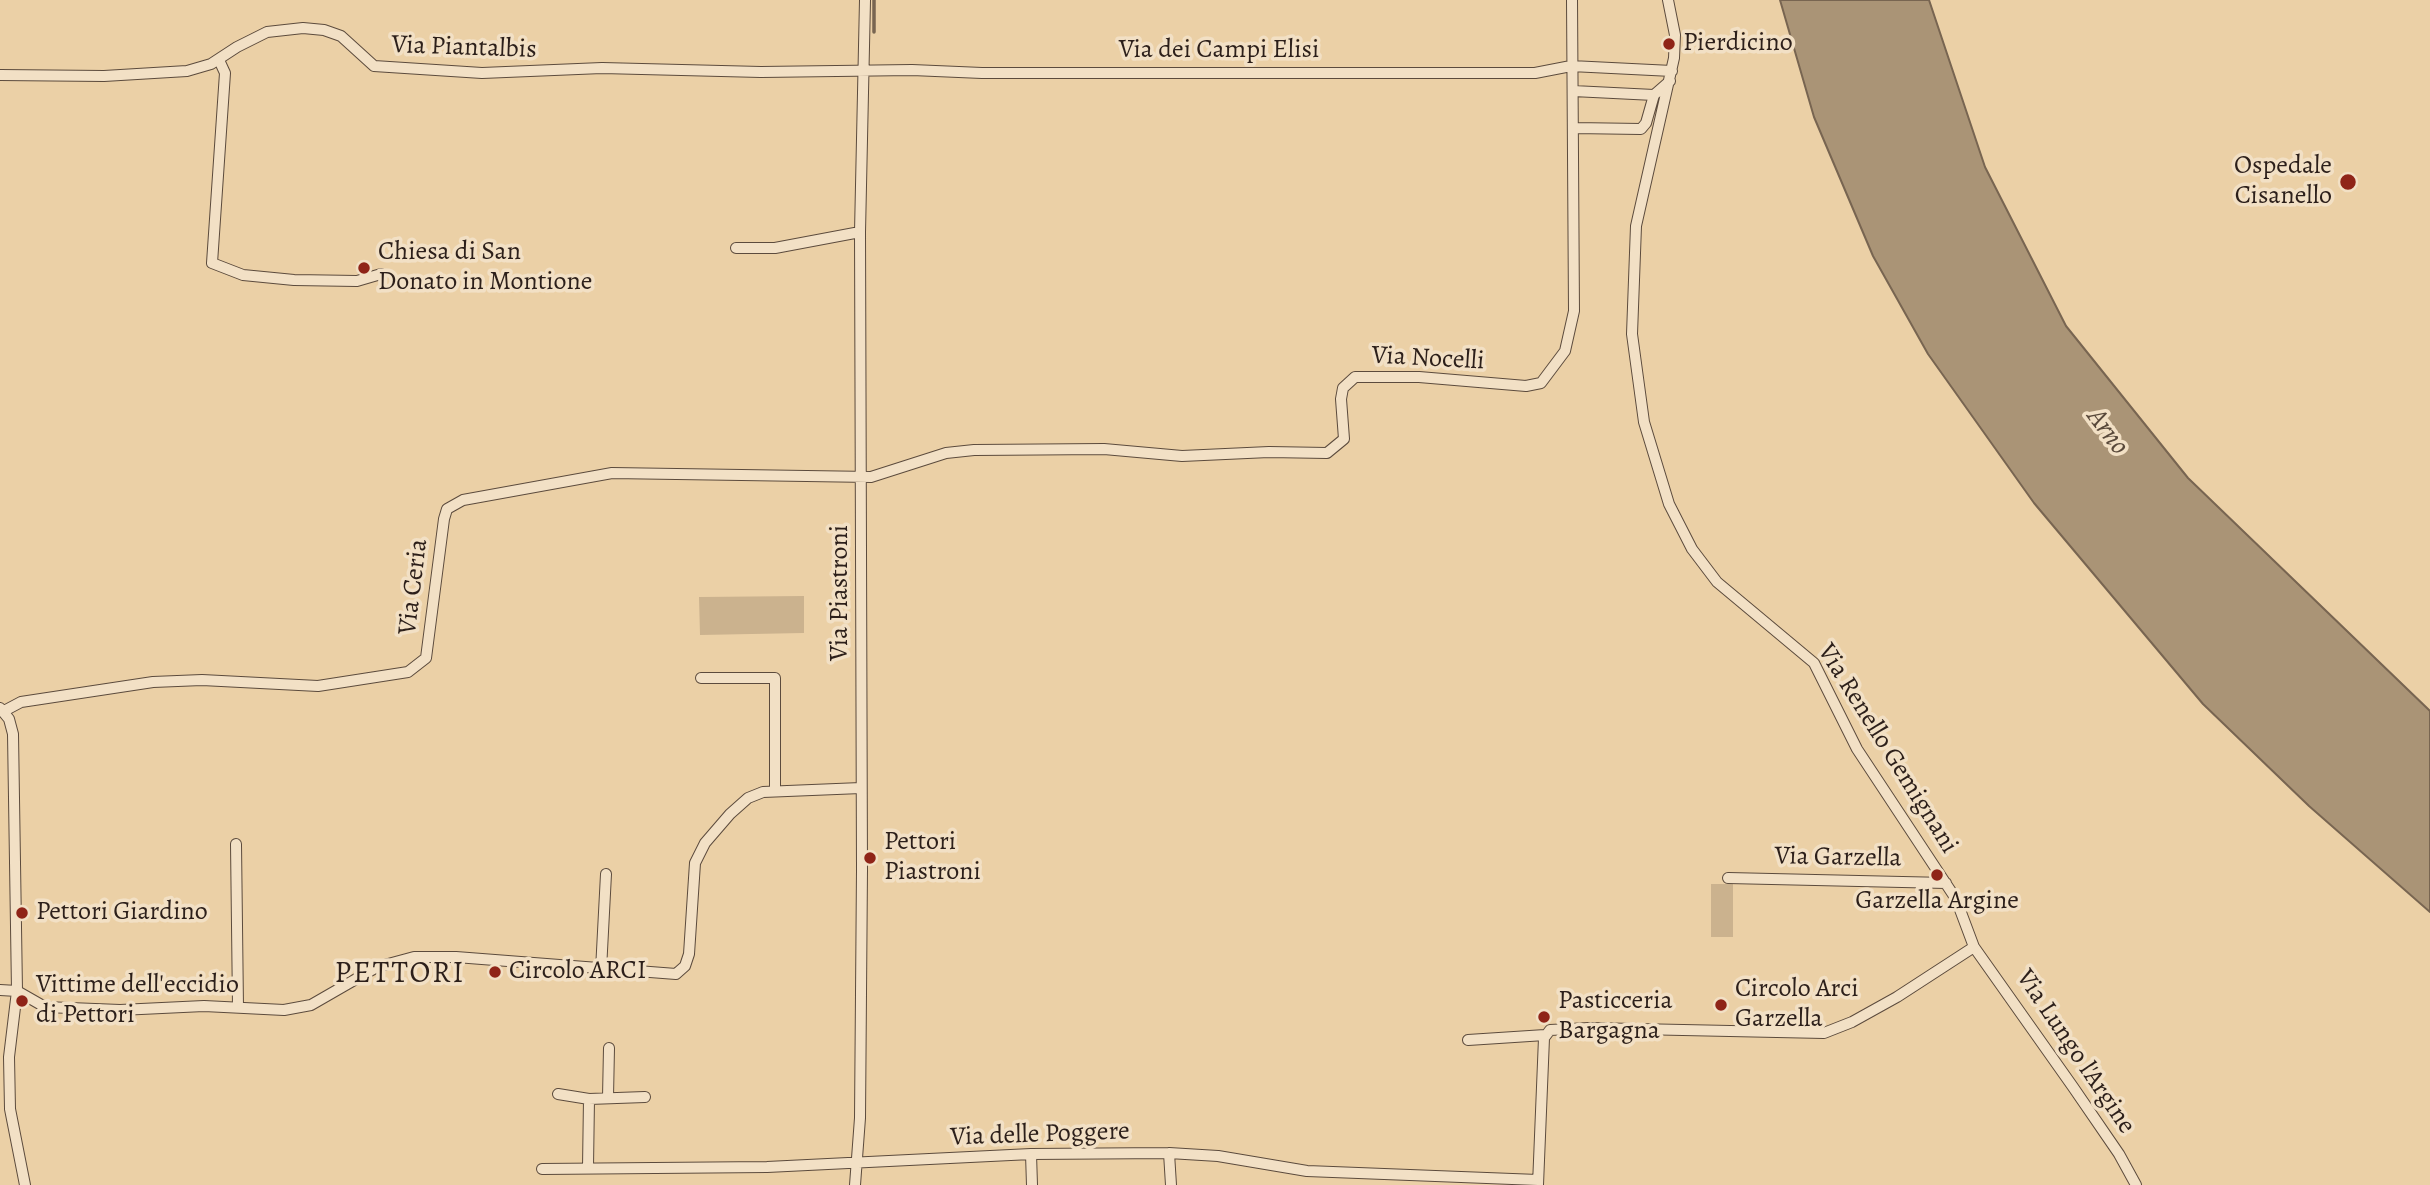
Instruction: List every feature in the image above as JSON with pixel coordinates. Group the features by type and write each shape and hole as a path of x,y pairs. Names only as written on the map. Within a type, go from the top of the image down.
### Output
{"street":[{"name":"Via Piastroni","path":"855,1185 858,1163 861,788 860,232 865,0"},
{"name":"Via Nocelli","path":"861,478 886,475 946,453 974,450 1104,449 1182,456 1269,452 1327,453 1344,439 1341,399 1343,388 1355,377 1419,377 1526,386 1541,383 1565,351 1573,325 1572,0"},
{"name":"Via Renello Gemignani","path":"1668,0 1675,35 1671,76 1639,208 1633,256 1633,353 1638,391 1655,464 1675,515 1700,560 1733,598 1814,663 1857,749 1962,911 1974,947"},
{"name":"Via Piantalbis","path":"0,75 90,76 187,71 219,60 236,47 267,32 303,28 341,36 369,63 382,66 498,74 587,68 761,72 865,71"},
{"path":"219,60 225,73 212,263 243,275 294,279 357,281 381,274"},
{"name":"Via dei Campi Elisi","path":"865,71 1535,73 1571,66"},
{"path":"1571,66 1671,76"},
{"path":"1574,128 1641,129 1646,123 1654,95 1671,76"},
{"path":"1573,91 1654,95"},
{"path":"736,248 775,248 860,232"},
{"name":"Via Ceria","path":"2,709 22,702 153,682 202,680 318,685 408,672 426,658 444,519 447,509 463,500 612,473 861,478"},
{"path":"701,678 775,678 775,790"},
{"path":"2,709 12,727 15,756 17,991 9,1057 10,1109 25,1185"},
{"path":"0,990 17,991 45,1007 120,1010 301,1008 320,1001 377,967 414,957 456,957 667,975 682,970 687,961 691,940 693,873 698,856 713,834 742,802 755,794 775,790 861,788"},
{"path":"236,844 238,1007"},
{"path":"601,970 606,874"},
{"name":"Via Garzella","path":"1728,877 1946,883"},
{"path":"1468,1040 1545,1035 1554,1029 1589,1028 1824,1033 1852,1022 1896,997 1974,947"},
{"name":"Via Lungo l'Argine","path":"1974,947 2011,995 2096,1120 2136,1185"},
{"path":"14,1019 33,1002"},
{"path":"1538,1183 1545,1035"},
{"path":"608,1097 609,1048"},
{"path":"558,1094 589,1099 645,1097"},
{"path":"588,1167 589,1099"},
{"path":"1170,1153 1171,1185"},
{"name":"Via delle Poggere","path":"542,1168 767,1167 1031,1154 1170,1153 1218,1156 1307,1171 1538,1183"},
{"path":"1031,1154 1032,1185"}],"shaded area":[{"path":"804,596 804,633 700,635 699,597"},
{"path":"1711,884 1733,884 1733,937 1711,937"}],"water":[{"name":"Arno","path":"1780,0 1929,0 1985,167 2066,326 2188,478 2430,711 2430,912 2309,806 2203,704 2034,503 1928,354 1873,256 1814,117"}],"waterway":[{"path":"874,0 874,32"}],"place":[{"name":"Pierdicino","path":"1669,44"},
{"name":"Ospedale Cisanello","path":"2348,182"},
{"name":"Chiesa di San Donato in Montione","path":"364,268"},
{"name":"Pettori Piastroni","path":"870,858"},
{"name":"Garzella Argine","path":"1937,875"},
{"name":"Pettori Giardino","path":"22,913"},
{"name":"Circolo ARCI","path":"495,972"},
{"name":"Vittime dell'eccidio di Pettori","path":"22,1001"},
{"name":"Circolo Arci Garzella","path":"1721,1005"},
{"name":"Pasticceria Bargagna","path":"1544,1017"}],"district":[{"name":"PETTORI","path":"400,975"}]}
